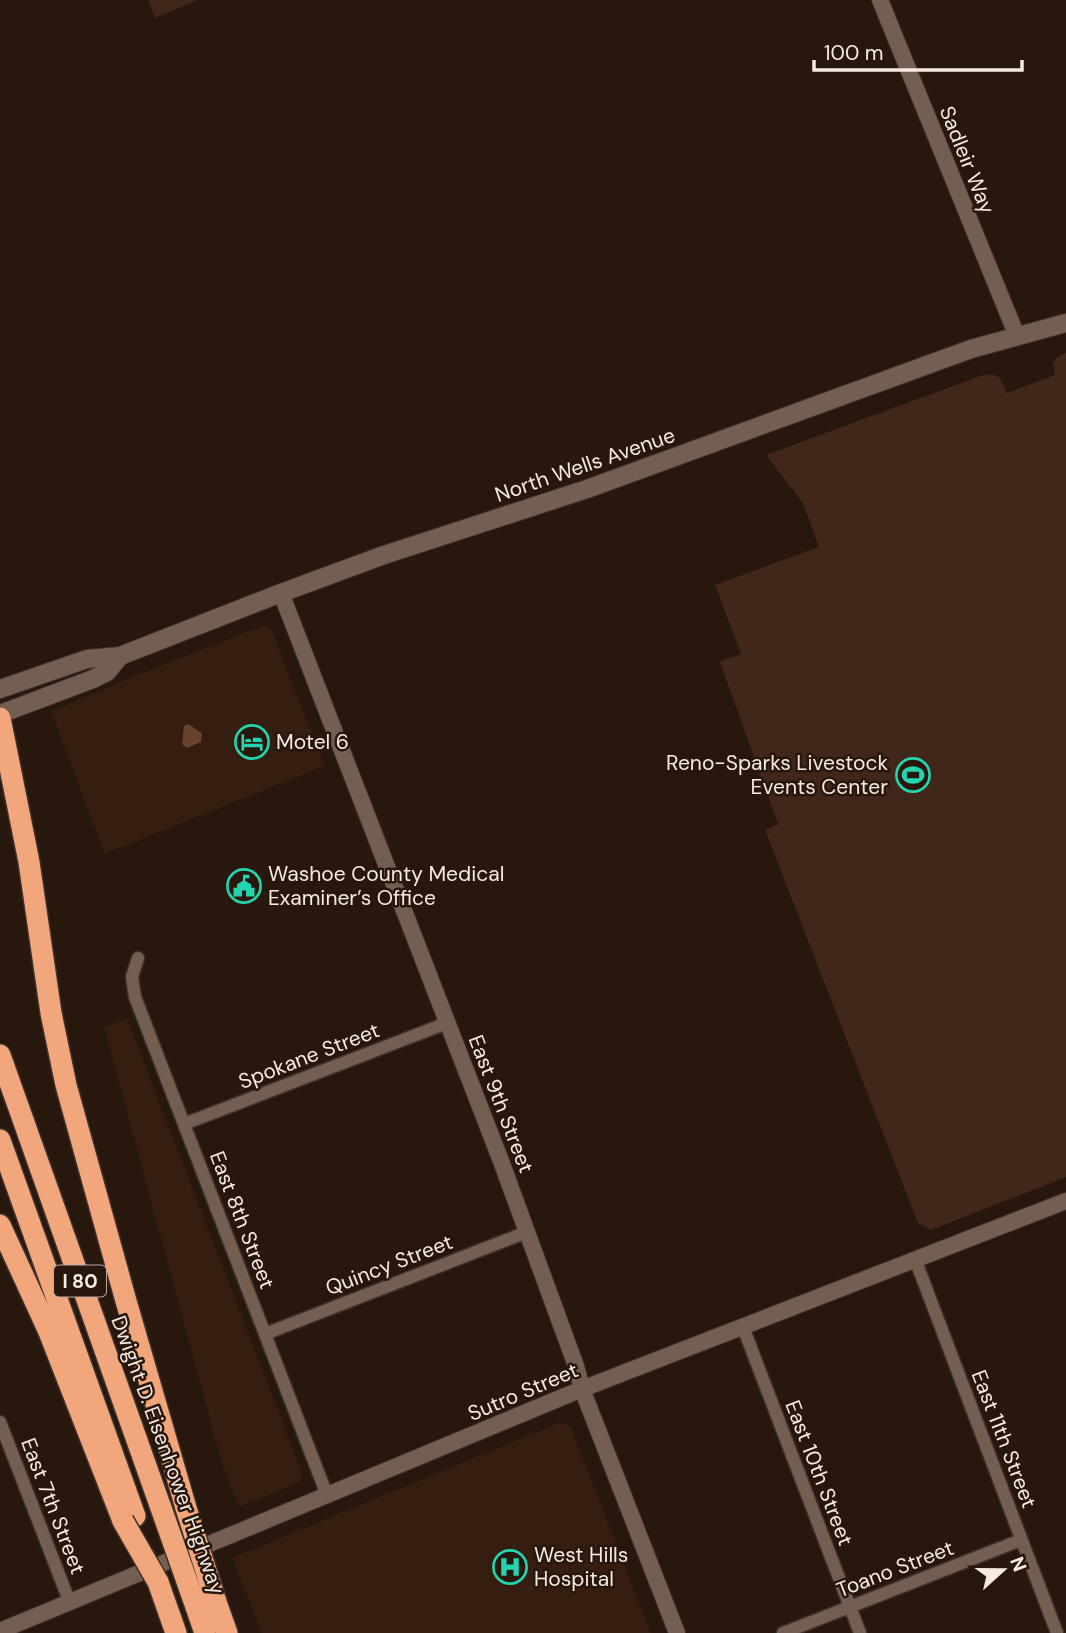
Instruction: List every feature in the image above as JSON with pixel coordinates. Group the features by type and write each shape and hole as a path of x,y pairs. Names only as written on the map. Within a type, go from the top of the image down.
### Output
{"highway":[{"path":"0,716 29,862 51,1013 66,1085 125,1301 187,1508 206,1603 227,1633"},
{"name":"Dwight D. Eisenhower Highway","path":"0,1055 161,1508 206,1603 205,1633"},
{"name":"I 80","path":"0,1140 129,1519 158,1582 173,1625"},
{"path":"0,1225 129,1519"}],"main road":[{"name":"North Wells Avenue","path":"0,689 87,659 120,656 384,555 587,489 971,349 1066,323"},
{"name":"North Wells Avenue","path":"0,716 93,680 107,671 120,656"}],"street":[{"name":"Sadleir Way","path":"880,0 1017,335"},
{"name":"East 9th Street","path":"281,593 527,1232 582,1389 677,1633"},
{"name":"East 8th Street","path":"138,958 132,977 135,997 327,1495"},
{"name":"Spokane Street","path":"184,1124 447,1023"},
{"name":"Sutro Street","path":"0,1631 582,1389 1066,1200"},
{"name":"Quincy Street","path":"265,1334 527,1232"},
{"name":"East 11th Street","path":"915,1259 1057,1633"},
{"name":"East 10th Street","path":"743,1327 860,1633"},
{"name":"East 7th Street","path":"0,1422 3,1438 69,1603"},
{"name":"Toano Street","path":"783,1633 1021,1541"}],"shaded area":[{"path":"148,0 198,0 155,18"},
{"name":"Reno-Sparks Livestock Events Center","path":"1066,353 1066,1177 931,1230 918,1223 765,830 778,824 720,662 741,654 715,585 819,547 803,503 766,455 980,376 992,374 1000,378 1007,393 1055,375 1053,364 1057,357"},
{"path":"265,626 274,636 325,766 105,854 51,712 127,679"},
{"path":"188,724 202,733 201,742 187,748 182,744 184,726"},
{"path":"127,1018 301,1470 301,1481 298,1483 239,1507 220,1457 104,1027"},
{"name":"West Hills Hospital","path":"558,1423 566,1423 571,1428 651,1633 262,1633 232,1558"}],"place":[{"name":"Motel 6","path":"252,742"},
{"name":"Reno-Sparks Livestock Events Center","path":"913,775"},
{"name":"Washoe County Medical Examiner’s Office","path":"244,886"},
{"name":"West Hills Hospital","path":"510,1567"}]}
